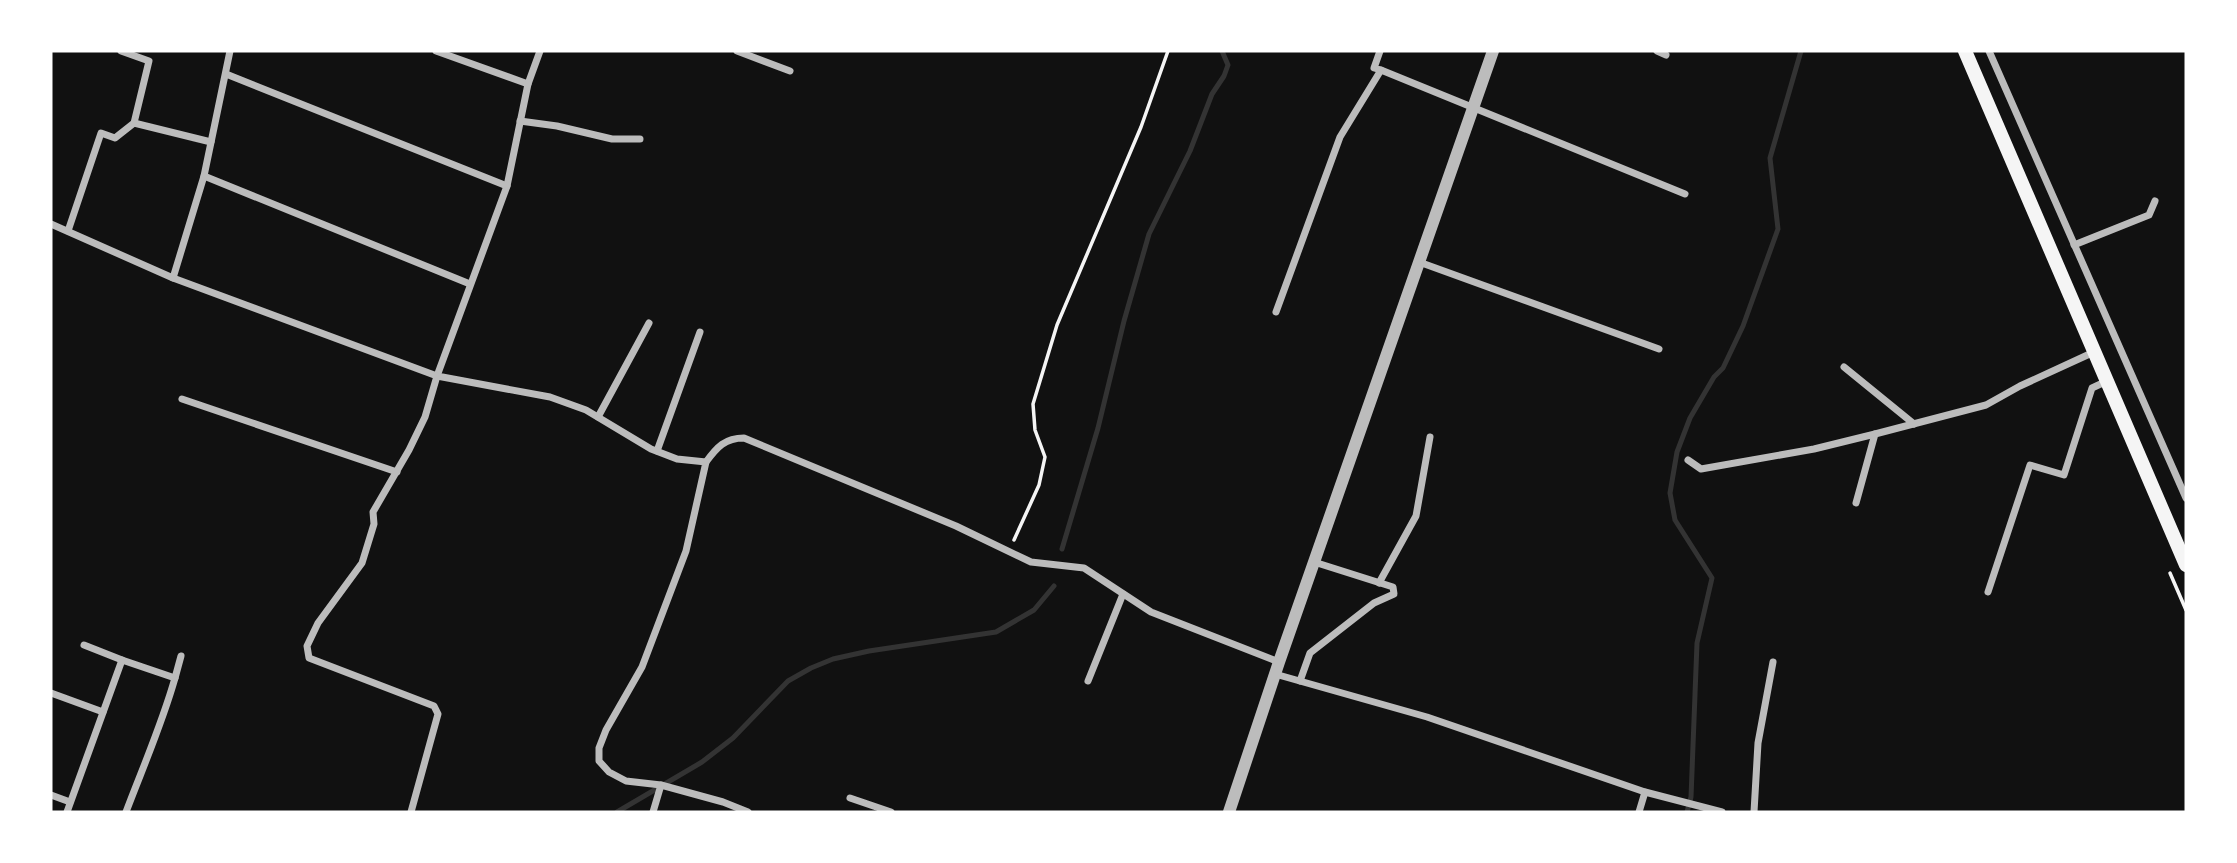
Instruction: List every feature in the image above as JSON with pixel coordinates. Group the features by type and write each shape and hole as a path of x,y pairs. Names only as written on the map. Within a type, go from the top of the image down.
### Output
{"main road":[{"path":"1965,51 2186,565"}],"street":[{"path":"68,231 101,133 114,138 134,123 149,61 121,51"},
{"path":"173,278 204,176 230,51"},
{"path":"436,51 527,84"},
{"path":"411,812 438,714 435,706 309,658 307,646 318,623 362,563 374,524 373,512 425,417 437,376 507,186 527,84 540,51"},
{"path":"737,51 790,71"},
{"path":"1380,51 1374,68 1685,194"},
{"path":"1229,812 1493,51"},
{"path":"1657,51 1666,55"},
{"path":"1989,51 2186,498"},
{"path":"1276,312 1340,137 1381,70"},
{"path":"226,74 507,186"},
{"path":"520,121 557,126 612,139 640,139"},
{"path":"134,123 211,142"},
{"path":"204,176 470,284"},
{"path":"2074,245 2149,215 2155,201"},
{"path":"51,224 173,278 437,376 550,397 598,417 657,451 677,459 706,462"},
{"path":"1419,262 1659,349"},
{"path":"598,417 649,323"},
{"path":"657,451 700,332"},
{"path":"1688,460 1701,468 1814,449 1986,405 2020,386 2095,352"},
{"path":"1844,367 1914,424"},
{"path":"1988,592 2030,465 2064,475 2092,388 2107,381"},
{"path":"181,399 397,472"},
{"path":"1856,503 1875,434"},
{"path":"1379,583 1416,516 1430,437"},
{"path":"748,812 723,802 661,786 626,781 609,772 599,761 599,748 606,730 642,667 686,551 706,462 715,448 730,438 744,438 956,526 1031,562 1084,568 1151,612 1277,668 1300,681 1427,717 1645,792 1721,812"},
{"path":"1300,681 1310,653 1374,603 1394,594 1393,587 1314,562"},
{"path":"1088,681 1123,594"},
{"path":"84,645 175,678"},
{"path":"126,812 149,748 164,719 181,656"},
{"path":"67,812 122,660"},
{"path":"1754,812 1758,743 1773,662"},
{"path":"51,693 103,712"},
{"path":"653,812 661,786"},
{"path":"1639,812 1645,792"},
{"path":"51,795 71,802"},
{"path":"850,799 891,812"}],"path":[{"path":"1009,552 1039,485 1045,457 1035,429 1033,404 1057,325 1141,127 1168,51"}],"waterway":[{"path":"1062,549 1098,428 1149,234 1190,151 1212,94 1224,76 1228,65 1222,51"},
{"path":"1687,812 1691,797 1697,643 1712,578 1675,520 1670,493 1677,452 1690,418 1714,377 1723,368 1743,326 1778,229 1770,158 1801,51"},
{"path":"617,812 702,762 733,738 788,681 811,668 833,659 869,651 996,632 1034,610 1054,586"}]}
